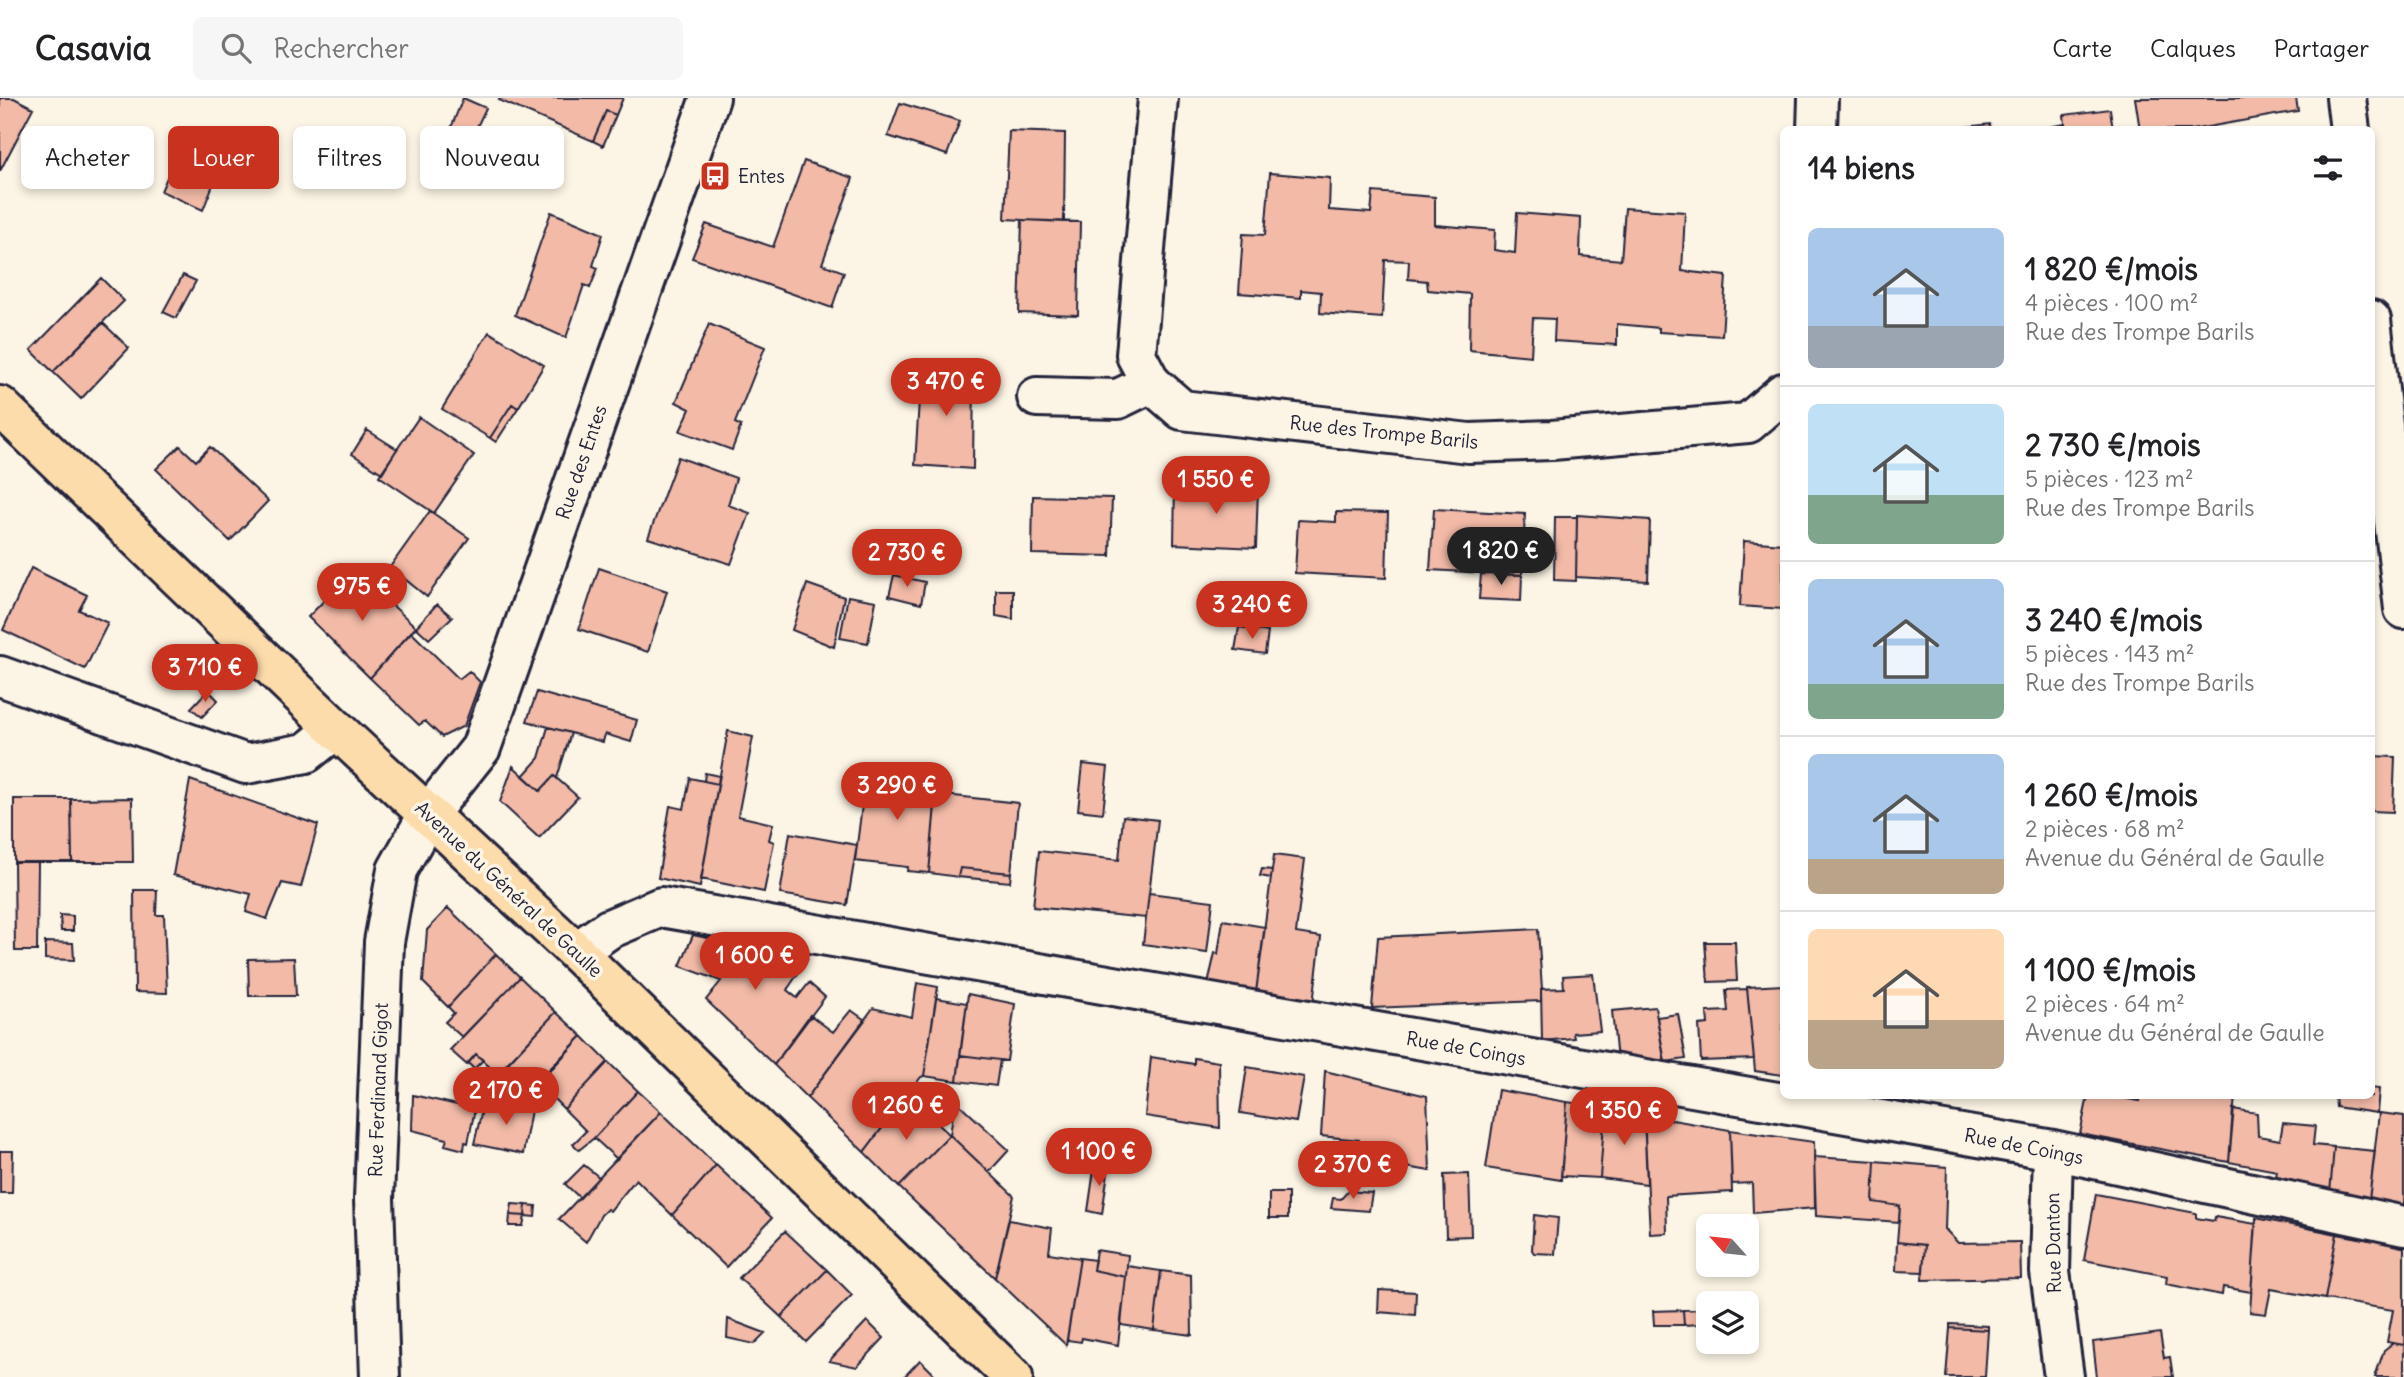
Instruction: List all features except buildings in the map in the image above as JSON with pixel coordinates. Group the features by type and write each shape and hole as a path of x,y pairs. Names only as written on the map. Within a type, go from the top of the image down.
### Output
{"main road":[{"name":"Avenue du Général de Gaulle","path":"0,406 335,729 429,813 576,952 1013,1377"}],"street":[{"name":"Rue des Entes","path":"429,813 481,748 710,98"},
{"name":"Rue des Trompe Barils","path":"1158,98 1136,355 1151,383 1182,410 1469,443 1552,440 1748,423 1780,396"},
{"path":"1817,126 1818,98"},
{"path":"2346,98 2350,126"},
{"path":"2375,355 2404,609"},
{"path":"1037,397 1118,399 1151,383"},
{"path":"0,676 246,764 306,753 335,729"},
{"name":"Rue Ferdinand Gigot","path":"380,1377 374,1199 384,942 397,870 429,813"},
{"name":"Rue de Coings","path":"576,952 609,929 660,908 2053,1150 2404,1226"},
{"name":"Rue Danton","path":"2053,1150 2050,1272 2063,1377"}],"place":[{"name":"Entes","path":"715,176"}]}
